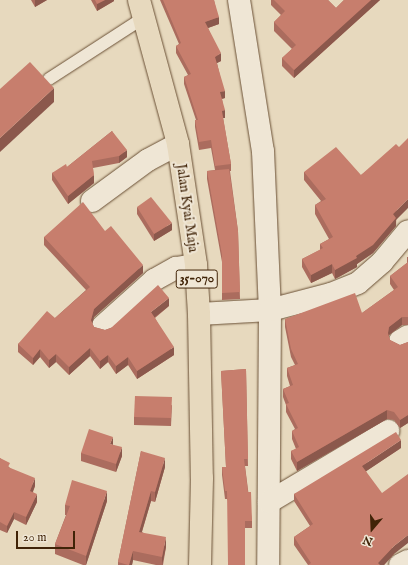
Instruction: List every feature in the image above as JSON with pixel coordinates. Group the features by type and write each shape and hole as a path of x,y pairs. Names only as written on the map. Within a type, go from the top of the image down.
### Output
{"main road":[{"name":"Jalan Kyai Maja","path":"142,8 178,144 196,265 200,314 202,478 200,565"}],"street":[{"path":"241,1 263,152 256,310 269,502 268,565"},
{"path":"92,201 148,160 178,144"},
{"path":"200,314 256,310 331,294 358,283 382,262 408,231"},
{"path":"103,326 154,280 176,268 196,265"},
{"path":"269,502 388,431"},
{"path":"400,565 408,561"}],"lane":[{"path":"48,79 142,8"}],"building":[{"path":"95,0 105,0 97,4"},
{"path":"163,0 214,0 219,17 205,22 221,53 215,57 225,91 220,92 225,110 222,111 231,164 215,166 211,140 199,142 195,120 198,120 184,77 191,74 176,46 181,43"},
{"path":"274,0 328,0 336,8 344,0 371,0 294,70 282,58 296,45 274,22 285,11"},
{"path":"30,62 54,88 0,138 0,89"},
{"path":"112,131 127,150 119,156 92,161 94,175 68,196 52,173 66,164 67,167"},
{"path":"408,138 408,199 393,214 396,218 373,245 356,256 357,258 335,270 332,264 311,275 302,259 323,248 320,244 333,237 315,205 326,199 304,172 336,147 361,175 396,144 399,147"},
{"path":"229,169 238,231 240,292 222,293 222,255 207,171"},
{"path":"151,197 172,223 154,234 137,207"},
{"path":"83,202 105,231 111,226 143,265 94,309 91,320 94,327 105,330 111,328 158,285 169,298 151,312 174,347 137,371 128,357 116,366 108,355 100,361 90,348 69,367 56,354 49,360 40,349 33,358 18,344 47,311 55,318 90,287 44,237"},
{"path":"408,262 408,317 402,317 389,327 388,333 390,340 400,345 408,342 408,415 400,420 394,412 387,410 297,462 291,451 299,447 292,431 298,428 286,404 289,403 283,389 293,385 287,368 298,364 291,349 285,319 355,293 362,313 398,287 390,276"},
{"path":"246,369 248,459 244,459 248,492 251,492 252,521 245,521 245,565 228,565 227,491 225,491 222,467 226,467 221,371"},
{"path":"135,396 172,397 171,418 134,417"},
{"path":"89,429 113,437 110,444 122,447 116,464 81,453"},
{"path":"396,432 401,440 362,466 382,493 408,474 408,535 394,546 378,563 380,565 308,565 311,563 294,537 313,524 294,494"},
{"path":"141,451 165,458 155,492 151,491 139,532 166,537 162,557 133,551 128,565 118,562"},
{"path":"0,458 10,463 8,467 35,478 30,491 37,494 26,517 14,512 7,526 0,522"},
{"path":"72,480 107,491 86,556 55,544 70,506 65,505"}]}
